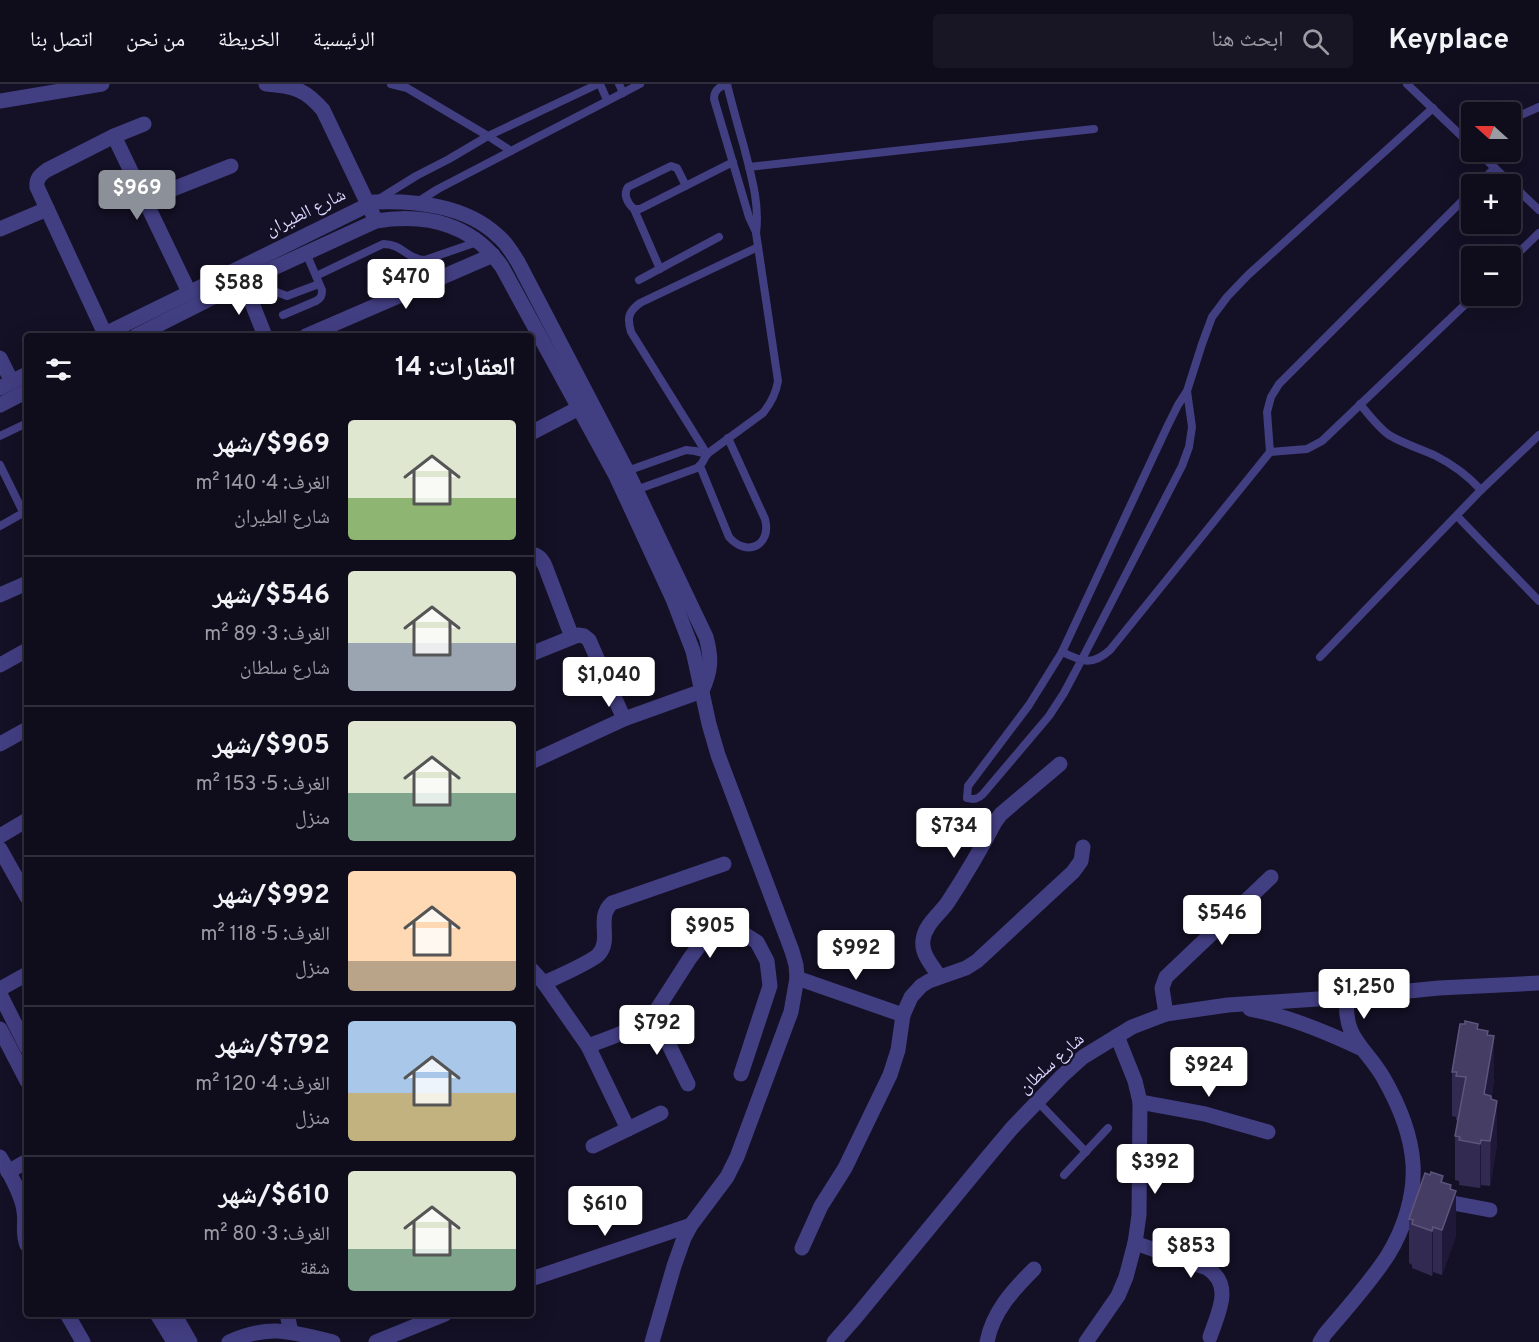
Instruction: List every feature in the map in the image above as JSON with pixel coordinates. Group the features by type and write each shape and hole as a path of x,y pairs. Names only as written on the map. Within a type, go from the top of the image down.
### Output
{"street":[{"path":"0,101 102,84"},
{"path":"266,84 282,85 301,91 312,97 323,110 371,203 376,220 403,218 429,220 447,225 478,241 493,255 502,267 579,408 621,473 636,490 706,637 711,661 708,678 702,691 624,719 534,761"},
{"path":"102,333 37,187 37,181 46,170 114,136 144,124"},
{"path":"114,136 189,292"},
{"path":"145,200 231,166"},
{"path":"371,203 392,201 442,208 472,218 498,236 508,247 621,473 673,599 693,651 718,755 796,965 797,978 791,1012 737,1157 727,1177 690,1225 676,1259 652,1342"},
{"name":"شارع الطيران","path":"107,333 371,203"},
{"path":"0,229 47,210"},
{"name":"شارع الطيران","path":"142,333 241,283 376,220"},
{"path":"313,333 493,255"},
{"path":"241,283 265,333"},
{"path":"0,358 6,385 24,376"},
{"path":"0,405 24,393"},
{"path":"534,431 579,408"},
{"path":"534,554 542,559 572,637"},
{"path":"0,595 24,584"},
{"path":"534,653 572,637 584,636 589,640 624,719"},
{"path":"0,665 24,652"},
{"path":"0,744 24,731"},
{"path":"939,976 924,955 925,932 949,901 1001,814 1060,764"},
{"path":"0,836 24,822"},
{"path":"802,1248 821,1206 845,1168 890,1075 898,1050 903,1015 911,997 921,986 939,976 966,968 977,962 1078,867 1082,861 1083,847"},
{"path":"0,849 24,892"},
{"path":"544,983 598,955 604,943 605,910 612,903 724,864"},
{"path":"1166,1014 1162,988 1166,977 1271,877"},
{"path":"588,1046 641,1024 654,1014 699,946 713,936 726,931 741,932 757,942 767,961 770,986 741,1074"},
{"path":"534,972 588,1046 628,1129"},
{"path":"0,989 24,976"},
{"path":"797,978 903,1015"},
{"name":"شارع سلطان","path":"834,1342 999,1144 1062,1076 1083,1057 1132,1027 1166,1014 1228,1005 1539,982"},
{"path":"0,994 24,1042"},
{"path":"1320,1342 1389,1254 1405,1219 1413,1164 1405,1128 1388,1086 1374,1063 1354,1038 1348,1025 1347,997"},
{"path":"1228,1005 1263,1011 1297,1021 1362,1049"},
{"path":"654,1014 688,1084"},
{"path":"0,1029 24,1075"},
{"path":"1086,1342 1118,1296 1126,1277 1135,1243 1138,1215 1140,1102 1136,1081 1117,1036"},
{"path":"1140,1102 1205,1114 1268,1132"},
{"path":"593,1146 661,1113"},
{"path":"0,1158 24,1208"},
{"path":"8,1172 24,1163"},
{"path":"1410,1195 1490,1210"},
{"path":"534,1278 690,1225"},
{"path":"1135,1243 1207,1268 1220,1279 1223,1288 1222,1298 1210,1338"},
{"path":"987,1342 1000,1308 1034,1269"},
{"path":"69,1317 83,1342"},
{"path":"160,1317 174,1342"},
{"path":"176,1317 189,1342"},
{"path":"288,1317 291,1332"},
{"path":"376,1342 438,1317"},
{"path":"228,1342 269,1330 291,1332 333,1342"}],"lane":[{"path":"391,84 405,86 511,151"},
{"path":"371,203 488,136 599,84 607,100"},
{"path":"619,84 623,93"},
{"path":"416,203 438,189 640,84"},
{"path":"636,490 700,466 707,454 763,413 776,390 778,381 756,233 757,208 749,167 727,84 719,87 714,99 756,233"},
{"path":"1407,84 1461,133"},
{"path":"1521,115 1539,107"},
{"path":"1187,391 1192,427 1189,447 1182,466 1064,693 1049,716 983,794 979,798 967,798 968,786 1029,705 1062,652 1168,425 1187,391 1212,317 1248,275 1433,108"},
{"path":"749,167 1095,129"},
{"path":"634,209 640,209 733,162"},
{"path":"1489,162 1539,210"},
{"path":"660,269 634,209 626,197 626,189 669,166 677,168 686,186"},
{"path":"1489,174 1495,168"},
{"path":"1062,652 1081,661 1091,661 1099,659 1110,650 1270,452 1268,412 1271,397 1279,384 1461,202"},
{"path":"1521,250 1539,233"},
{"path":"639,280 719,237"},
{"path":"250,298 271,290 287,296 383,244 399,247 411,257 425,260 478,241"},
{"path":"707,454 631,332 628,323 629,315 640,303 758,247"},
{"path":"283,315 320,299 322,290 306,253"},
{"path":"1270,452 1307,449 1322,441 1463,306"},
{"path":"1360,404 1375,423 1388,434 1454,466 1468,476 1481,490"},
{"path":"0,436 24,424"},
{"path":"1320,657 1481,490 1539,435"},
{"path":"700,466 729,537 743,548 760,543 766,536 765,519 728,438"},
{"path":"621,473 686,450 707,454"},
{"path":"0,465 24,514"},
{"path":"0,526 24,516"},
{"path":"1457,516 1539,601"},
{"path":"1038,1102 1086,1152"},
{"path":"1064,1175 1108,1128"}],"building":[{"path":"1465,1021 1478,1024 1477,1029 1488,1031 1487,1035 1494,1036 1484,1094 1497,1101 1490,1141 1481,1140 1480,1144 1459,1140 1460,1137 1455,1136 1466,1077 1456,1076 1457,1072 1452,1072 1460,1024 1465,1024"},
{"path":"1431,1172 1443,1176 1441,1182 1451,1185 1450,1189 1456,1191 1442,1230 1433,1227 1432,1231 1412,1224 1413,1220 1409,1219 1425,1173 1430,1175"}]}
